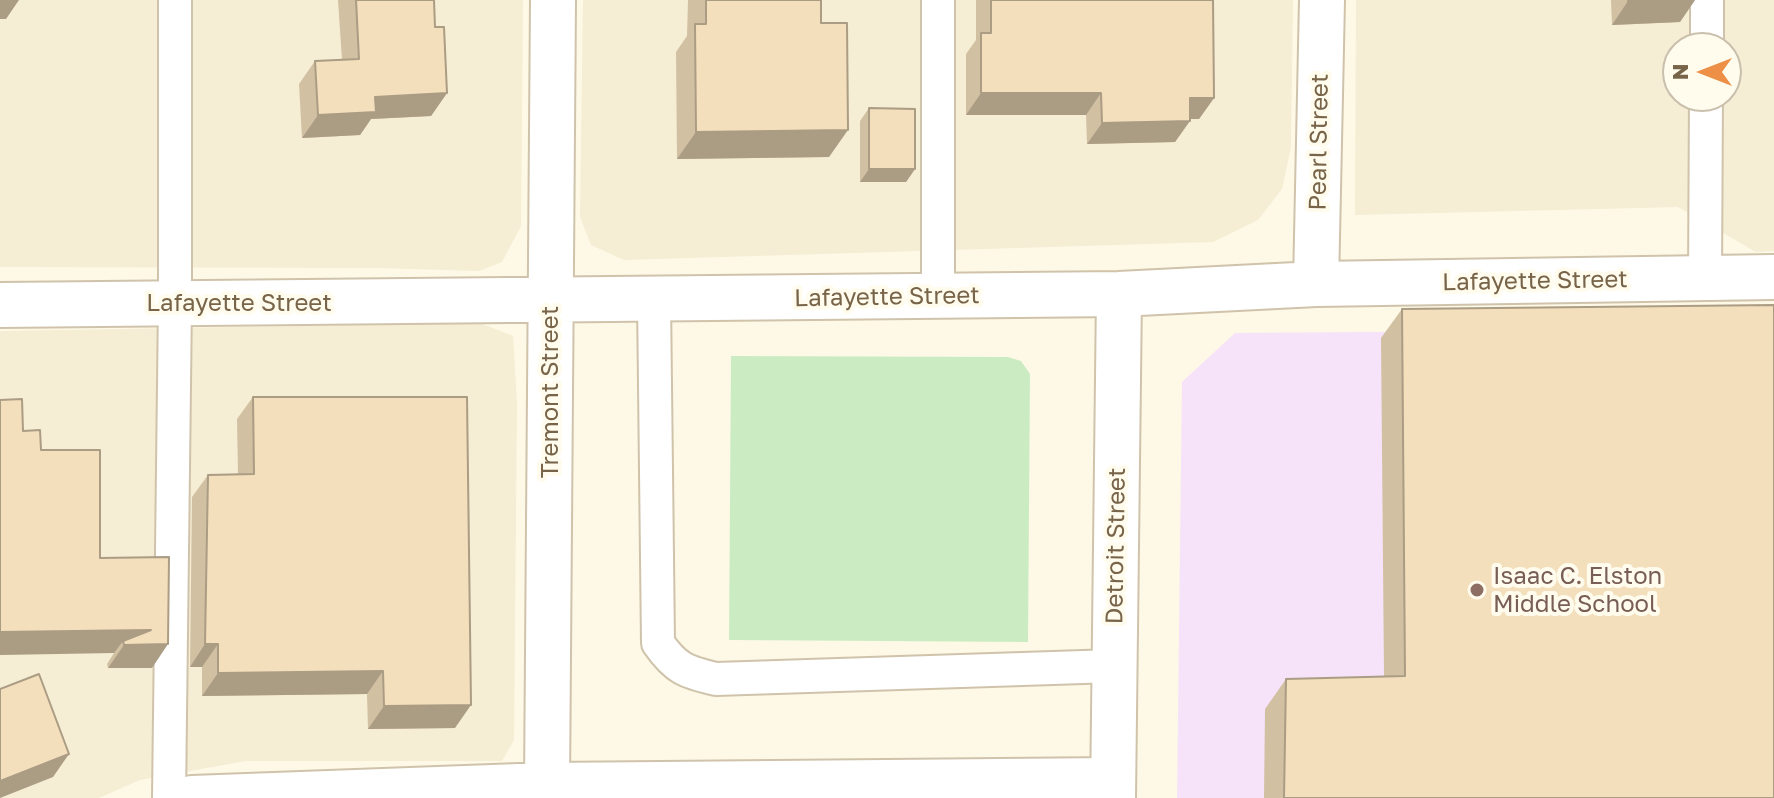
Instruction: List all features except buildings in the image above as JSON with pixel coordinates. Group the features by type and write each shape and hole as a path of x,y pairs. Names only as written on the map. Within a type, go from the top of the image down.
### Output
{"street":[{"name":"Tremont Street","path":"547,785 553,0"},
{"name":"Pearl Street","path":"1316,284 1322,0"},
{"name":"Lafayette Street","path":"0,305 1119,294 1316,284 1774,277"},
{"name":"Detroit Street","path":"1113,789 1119,294"},
{"path":"192,798 547,785 1113,789"}],"lane":[{"path":"169,798 175,0"},
{"path":"938,0 938,296"},
{"path":"1707,0 1707,32"},
{"path":"1705,278 1706,112"},
{"path":"654,299 658,643 671,662 687,672 716,679 1114,666"}],"shaded area":[{"path":"0,0 523,0 521,226 502,262 479,271 0,267"},
{"path":"583,0 1293,0 1291,147 1282,189 1258,220 1213,242 624,260 591,245 580,217"},
{"path":"1356,0 1774,0 1774,251 1756,252 1678,207 1355,215"},
{"path":"480,323 513,336 517,402 514,740 502,761 246,761 140,780 99,798 0,798 0,331"},
{"name":"Isaac C. Elston Middle School","path":"1774,329 1774,798 1177,798 1182,382 1235,333"}],"green space":[{"path":"731,356 1008,357 1021,361 1030,374 1028,642 729,640"}],"place":[{"name":"Isaac C. Elston Middle School","path":"1477,590"}]}
